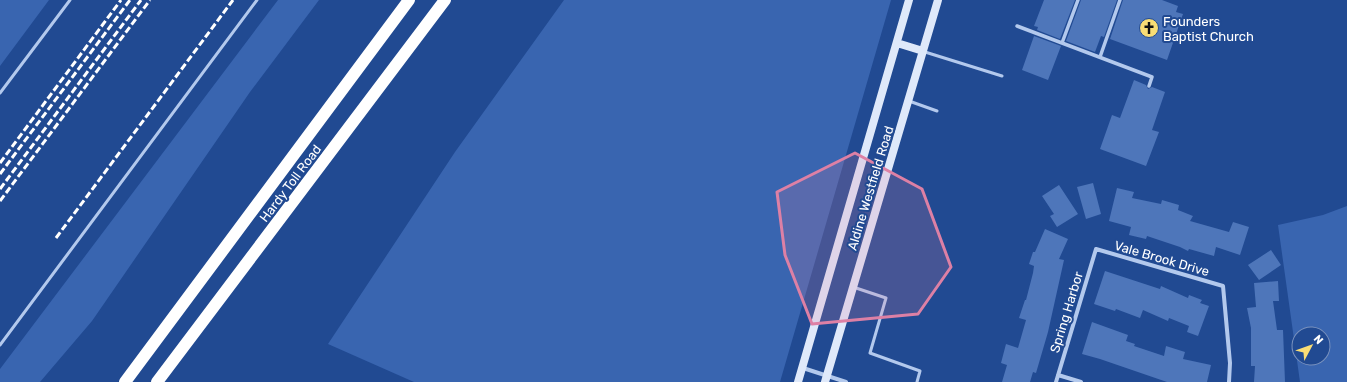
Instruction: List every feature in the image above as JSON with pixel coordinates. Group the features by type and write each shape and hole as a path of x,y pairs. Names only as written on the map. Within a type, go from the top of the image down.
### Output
{"highway":[{"name":"Hardy Toll Road","path":"125,382 409,0"},
{"name":"Hardy Toll Road","path":"157,382 445,0"}],"main road":[{"name":"Aldine Westfield Road","path":"798,382 909,0"},
{"name":"Aldine Westfield Road","path":"826,379 938,0"},
{"path":"897,43 923,51"}],"street":[{"path":"1062,43 1078,0"},
{"path":"1100,57 1120,0"},
{"path":"1017,26 1152,77 1149,86"},
{"name":"Vale Brook Drive","path":"1096,249 1222,286 1230,362 1229,382"},
{"name":"Spring Harbor","path":"1056,382 1096,249"},
{"path":"802,368 826,379 846,382"},
{"path":"1058,375 1081,382"}],"lane":[{"path":"0,93 70,0"},
{"path":"0,344 257,0"},
{"path":"923,51 1002,76"},
{"path":"909,101 937,111"},
{"path":"853,287 886,298 870,353 920,371 917,382"}],"highlighted area":[{"path":"855,153 922,189 951,267 918,314 812,324 785,255 777,192"}],"shaded area":[{"path":"0,0 49,0 0,66"},
{"path":"278,0 319,0 250,92 92,321 40,382 0,382 0,369"},
{"path":"564,0 891,0 780,382 414,382 328,344 455,152"},
{"path":"1347,206 1347,382 1300,382 1298,366 1331,366 1331,326 1292,326 1278,225 1323,215"}],"building":[{"path":"1044,0 1075,0 1060,39 1037,30 1038,27 1034,26"},
{"path":"1081,0 1117,0 1104,37 1101,36 1095,52 1066,41"},
{"name":"Founders Baptist Church","path":"1123,0 1162,0 1178,6 1176,12 1183,14 1167,60 1110,39"},
{"path":"1034,36 1061,46 1048,80 1022,70"},
{"path":"1134,80 1146,85 1148,89 1152,87 1165,92 1152,130 1159,132 1146,166 1100,149 1112,115 1120,118"},
{"path":"1093,183 1101,214 1086,219 1077,187"},
{"path":"1059,185 1078,214 1057,227 1050,216 1054,214 1042,196"},
{"path":"1117,188 1134,192 1132,198 1161,204 1162,200 1179,205 1178,210 1193,216 1190,221 1229,232 1233,222 1249,227 1240,255 1216,247 1214,256 1189,249 1188,251 1147,236 1146,239 1129,235 1131,227 1109,221"},
{"path":"1045,229 1068,239 1059,259 1064,260 1048,332 1036,373 1033,372 1030,382 1002,382 1007,365 1001,363 1006,344 1018,348 1026,320 1019,318 1026,300 1034,266 1029,264 1033,252 1035,252"},
{"path":"1271,250 1281,265 1259,280 1248,265"},
{"path":"1105,271 1160,289 1161,286 1188,298 1189,295 1202,300 1200,303 1209,306 1198,336 1187,332 1189,326 1169,318 1168,321 1143,310 1140,318 1116,309 1115,311 1094,304"},
{"path":"1278,281 1279,301 1273,301 1277,330 1283,330 1285,382 1254,382 1255,366 1251,366 1251,328 1247,308 1256,307 1254,283"},
{"path":"1092,322 1128,335 1126,341 1135,344 1134,346 1164,356 1166,346 1185,352 1183,359 1211,365 1207,382 1167,382 1082,354"}],"railway":[{"path":"0,163 121,0"},
{"path":"0,174 130,0"},
{"path":"0,189 141,0"},
{"path":"0,201 150,0"},
{"path":"56,238 233,0"}],"place":[{"name":"Founders Baptist Church","path":"1149,28"}]}
